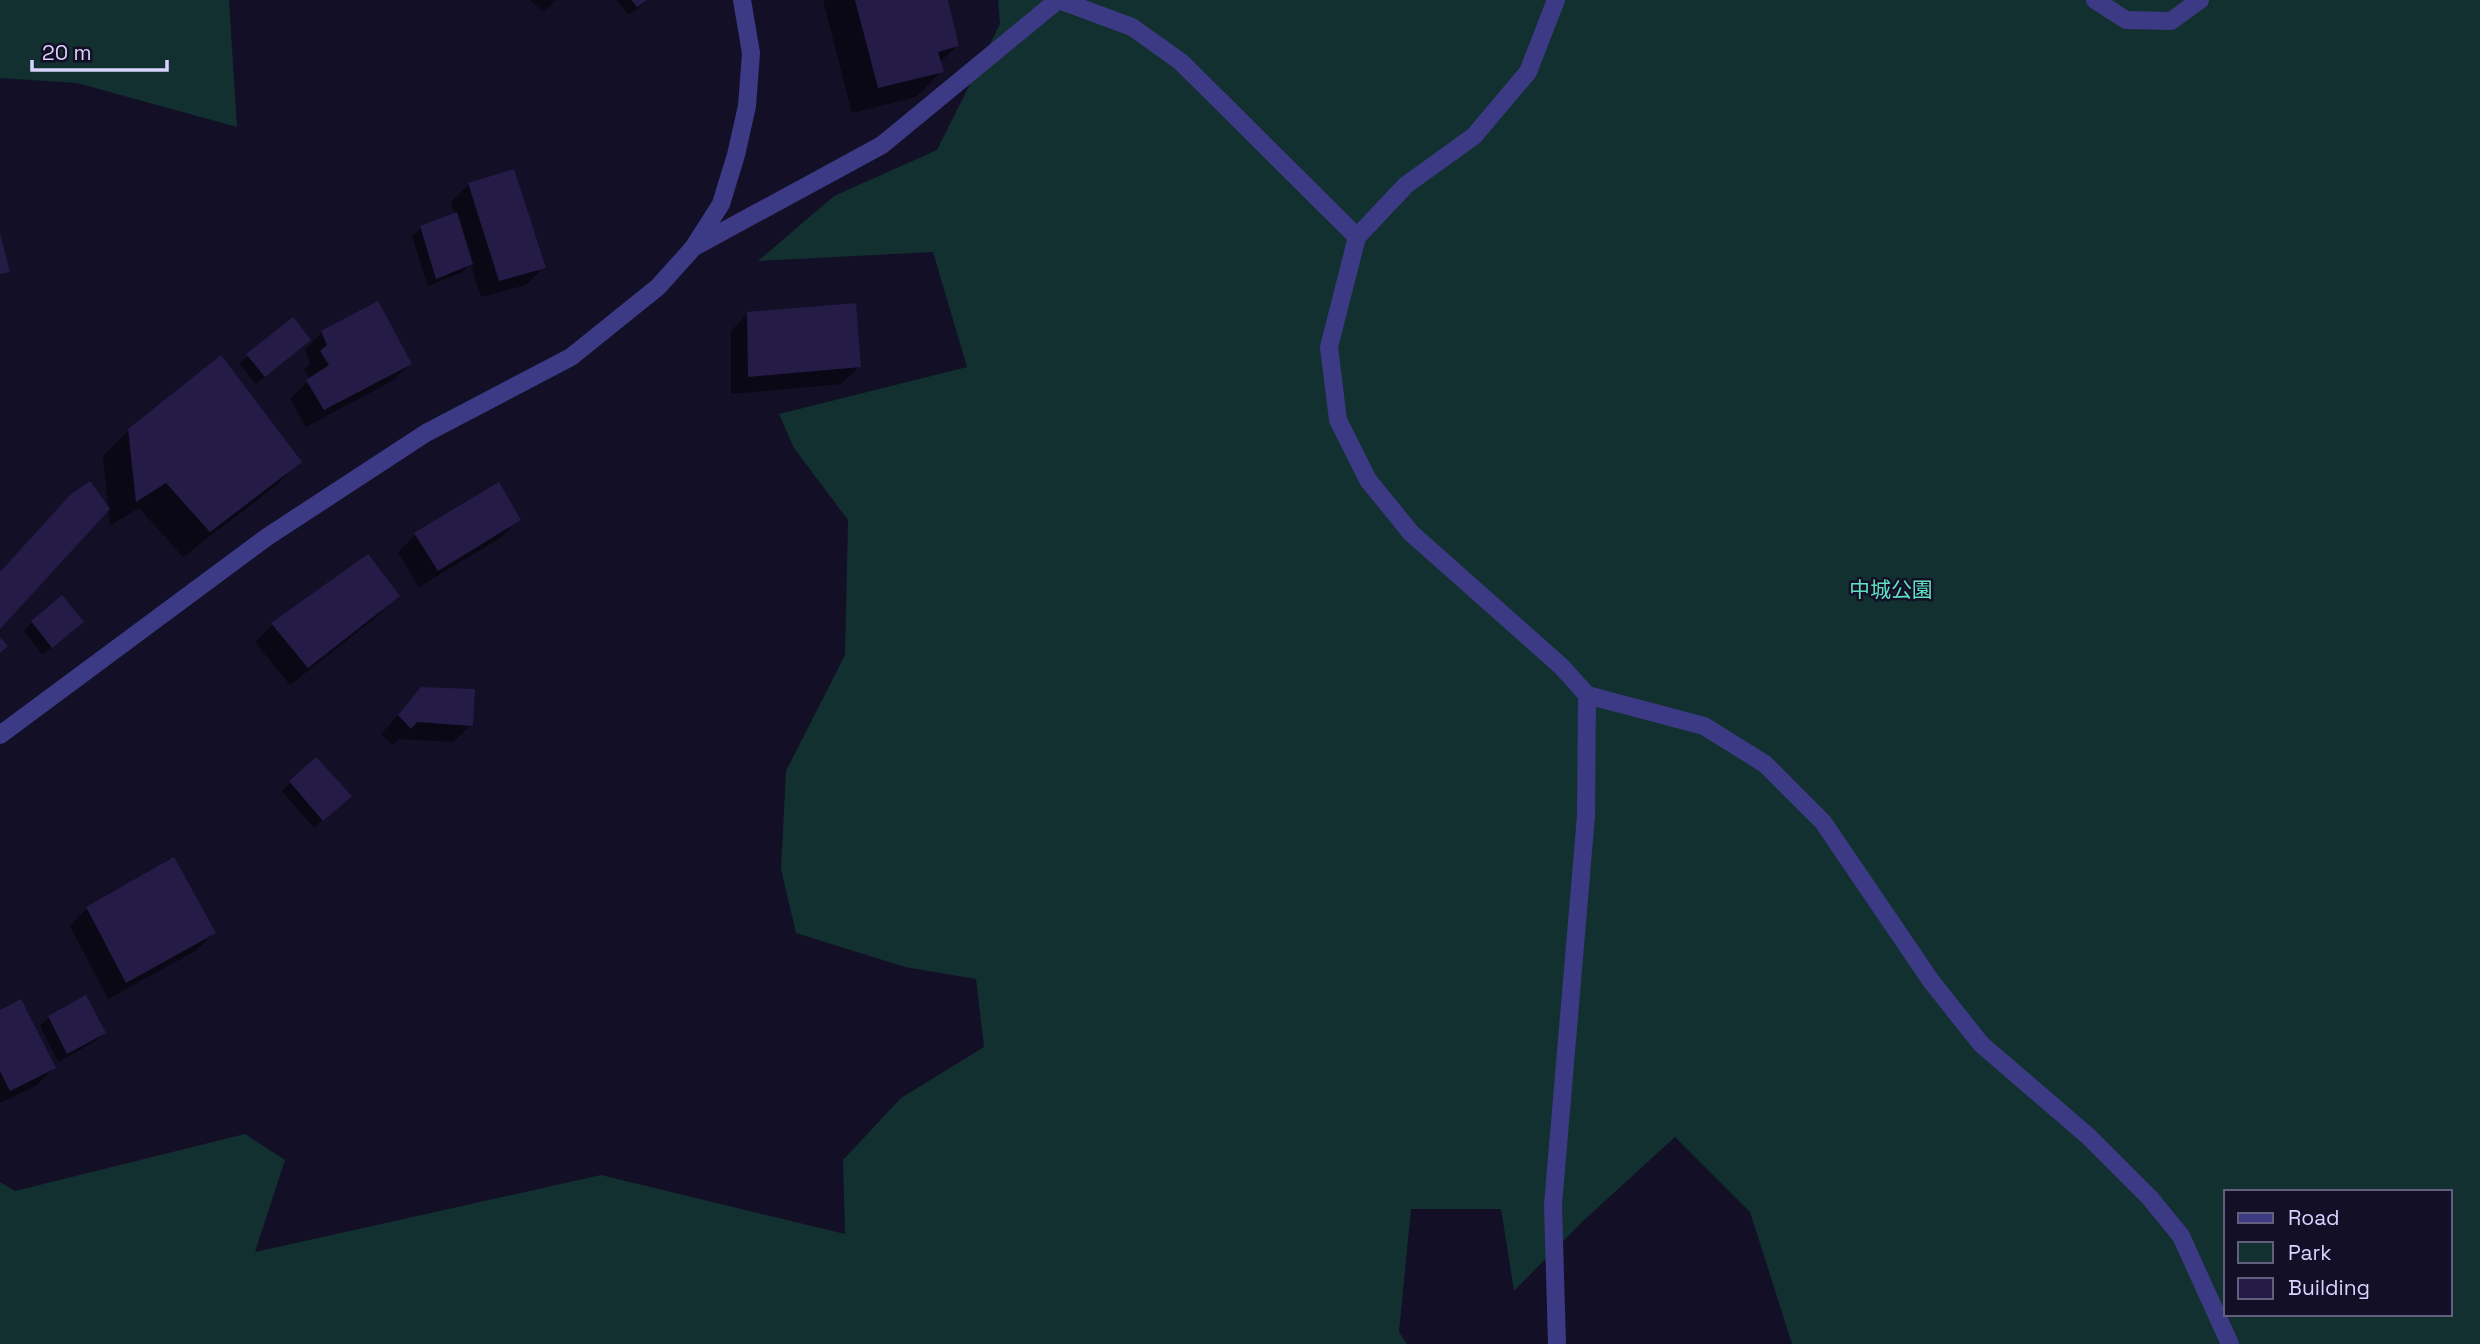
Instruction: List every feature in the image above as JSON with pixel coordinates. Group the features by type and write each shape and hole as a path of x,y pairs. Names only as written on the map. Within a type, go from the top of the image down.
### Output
{"street":[{"path":"0,735 267,537 426,433 571,357 658,287 693,248 721,204 747,106 751,53 742,0"},
{"path":"693,248 881,145 1058,0 1132,27 1181,62 1357,237"},
{"path":"1556,0 1528,72 1474,136 1406,185 1357,237 1329,347 1338,420 1368,480 1411,533 1562,667 1587,695 1704,726 1765,764 1823,821 1931,981 1981,1044 2088,1136 2150,1198 2181,1236 2230,1344"},
{"path":"2095,0 2126,20 2171,21 2200,0"},
{"path":"1557,1344 1553,1205 1586,816 1587,695"}],"green space":[{"path":"0,0 229,0 237,127 77,83 0,78"},
{"name":"中城公園","path":"998,0 2480,0 2480,1344 1792,1344 1750,1212 1675,1137 1582,1222 1514,1291 1501,1209 1411,1209 1399,1332 1407,1344 0,1344 0,1182 15,1191 245,1134 285,1160 255,1252 601,1175 845,1234 843,1160 901,1098 984,1047 976,979 905,967 796,933 781,869 786,771 845,655 848,520 794,448 779,414 967,367 933,252 758,261 834,196 937,150 1000,24"}],"building":[{"path":"631,0 648,0 637,7"},
{"path":"855,0 948,0 959,46 938,52 944,72 878,88"},
{"path":"514,169 546,268 499,281 468,183"},
{"path":"457,212 473,264 436,279 420,226"},
{"path":"0,232 10,272 0,274"},
{"path":"378,301 412,364 324,410 306,380 329,365 320,351 327,345 321,331"},
{"path":"856,303 861,367 748,377 747,312"},
{"path":"293,317 311,340 265,377 246,354"},
{"path":"221,355 302,462 210,532 166,483 136,502 128,429"},
{"path":"90,481 110,509 0,629 0,572 71,494"},
{"path":"499,482 521,520 438,571 414,533"},
{"path":"368,554 400,596 308,668 271,623"},
{"path":"62,595 84,622 52,648 31,621"},
{"path":"0,637 8,646 0,653"},
{"path":"421,687 475,689 473,726 417,722 411,729 398,715"},
{"path":"316,757 352,796 323,821 289,781"},
{"path":"174,857 216,933 126,983 86,907"},
{"path":"86,995 106,1033 67,1054 48,1016"},
{"path":"21,999 56,1068 10,1091 0,1071 0,1010"}]}
